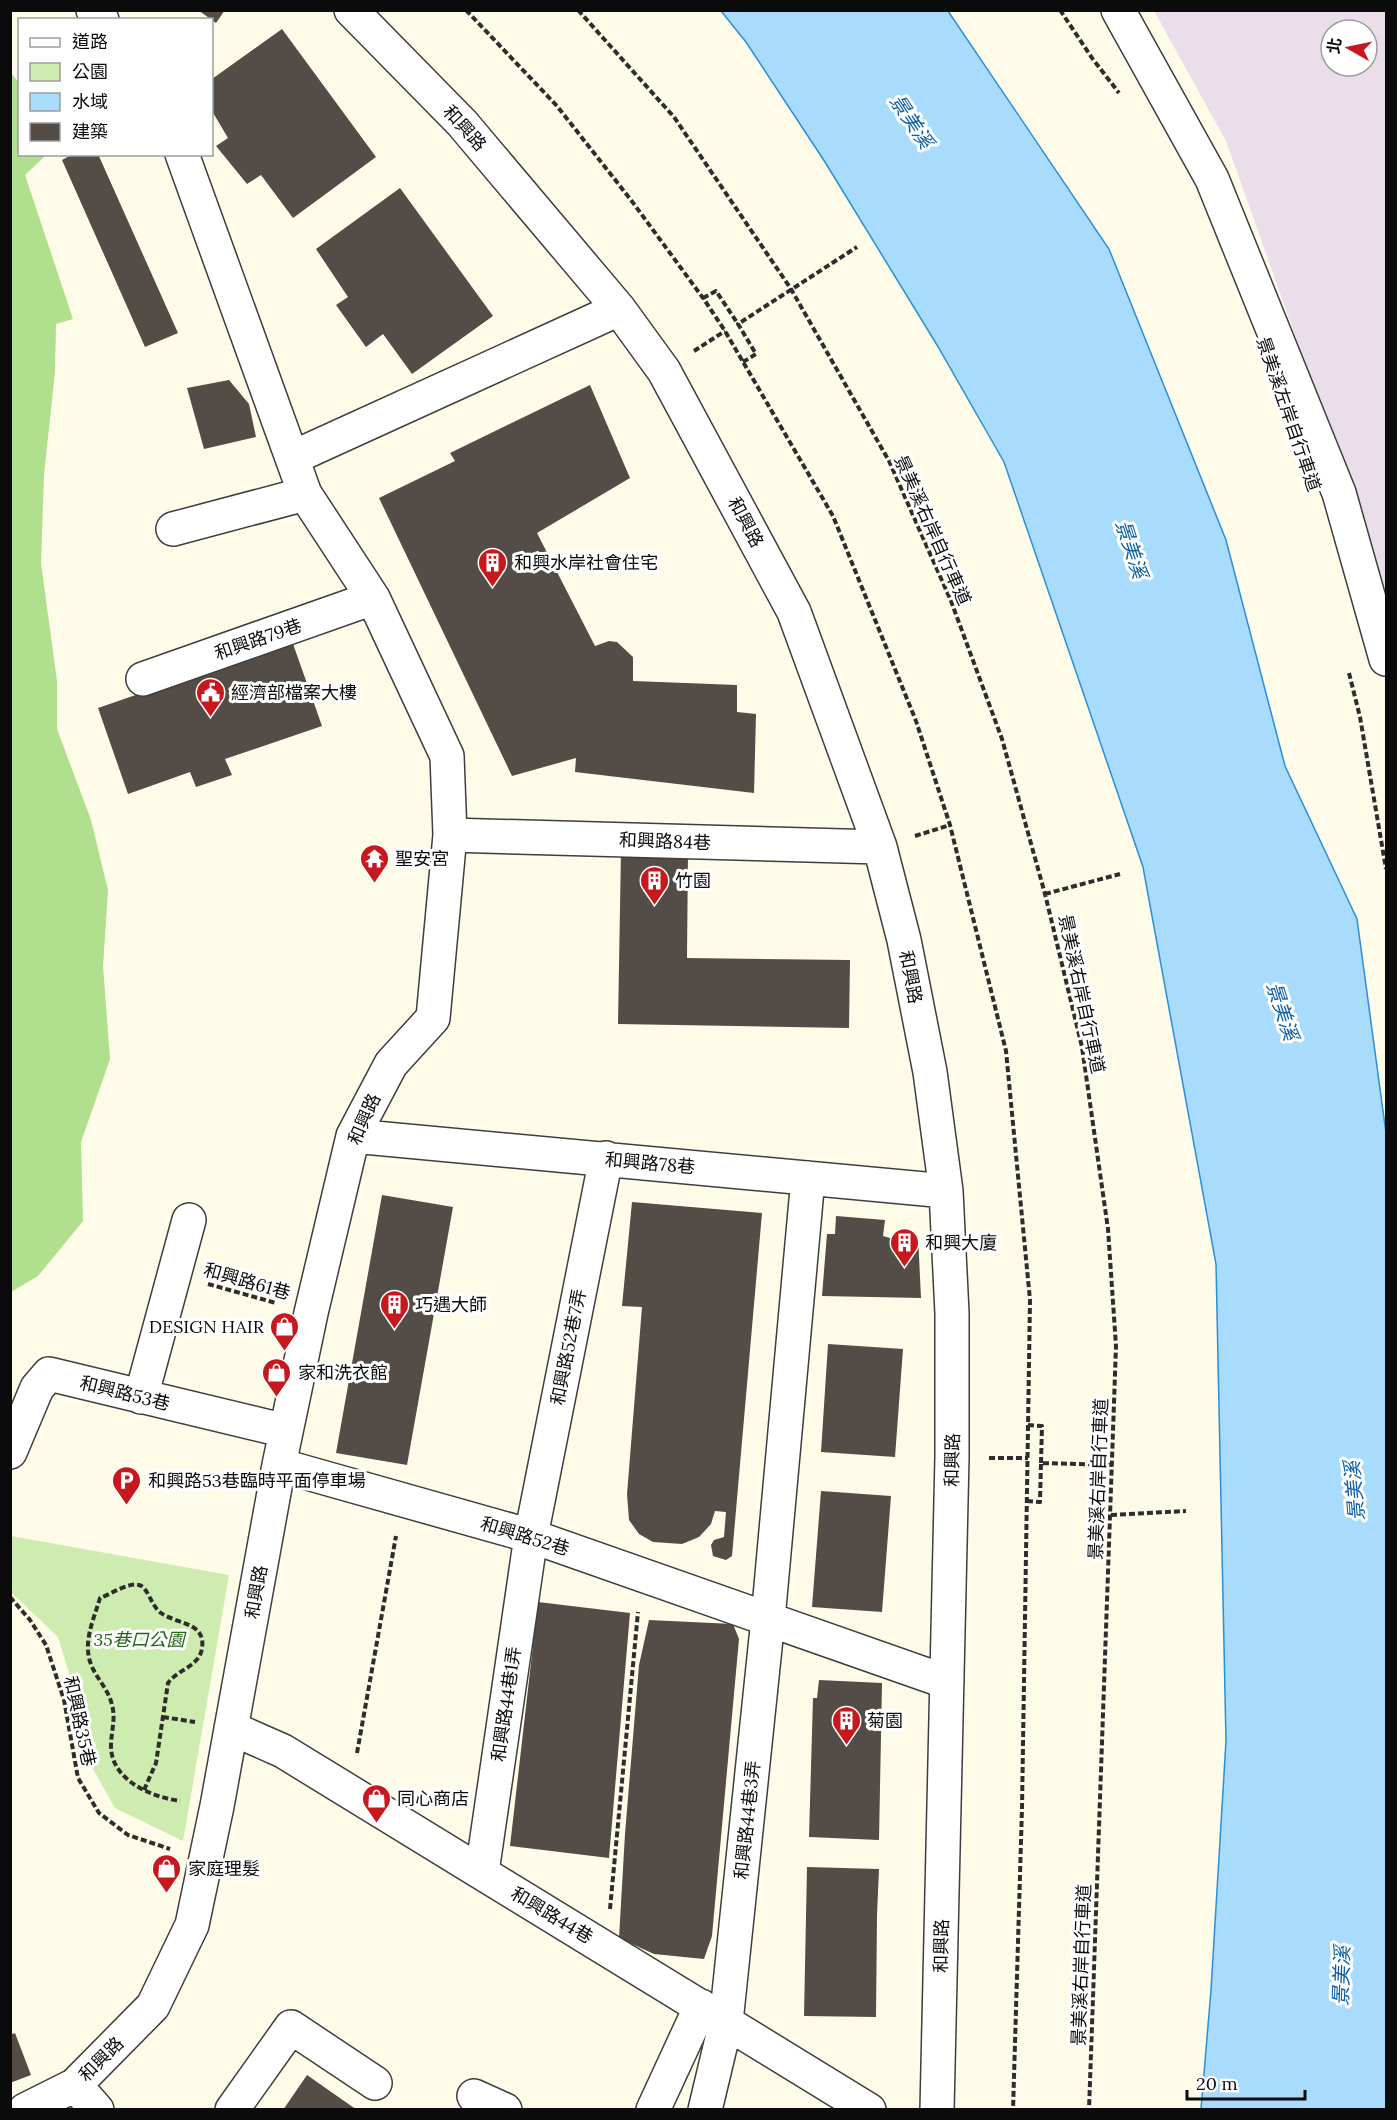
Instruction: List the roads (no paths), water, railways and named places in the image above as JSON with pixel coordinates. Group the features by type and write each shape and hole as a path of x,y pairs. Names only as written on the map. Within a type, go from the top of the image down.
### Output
{"street":[{"name":"和興路","path":"351,10 462,123 619,309 664,371 794,612 880,847 904,940 930,1072 946,1191 952,1313 952,1457 938,2109"},
{"path":"1118,10 1212,179 1339,493 1386,659"},
{"name":"和興路","path":"25,2109 75,2085 153,2006 192,1925 217,1806 279,1465 311,1313 353,1136 391,1064 433,1018 450,835 447,756 373,598 305,494 183,156"},
{"path":"292,458 619,309"},
{"path":"172,529 305,494"},
{"name":"和興路79巷","path":"143,679 373,598"},
{"name":"和興路84巷","path":"450,835 880,847"},
{"name":"和興路78巷","path":"353,1136 946,1191"},
{"name":"和興路52巷7弄","path":"531,1536 606,1158"},
{"path":"768,1619 808,1178"},
{"path":"141,1397 189,1220"},
{"name":"和興路53巷","path":"10,1452 37,1388 49,1374 286,1431"},
{"name":"和興路52巷","path":"279,1465 531,1536 947,1682"},
{"name":"和興路44巷1弄","path":"482,1872 531,1536"},
{"name":"和興路44巷3弄","path":"713,2014 768,1619"},
{"name":"和興路44巷","path":"231,1728 283,1751 869,2109"},
{"path":"653,2109 713,2014"},
{"path":"705,2109 713,2014"},
{"path":"232,2109 291,2027 375,2083"},
{"path":"75,2085 97,2109"},
{"path":"474,2096 505,2109"}],"water":[{"name":"景美溪","path":"721,11 948,11 1109,249 1226,540 1285,766 1357,919 1386,1133 1386,2109 1201,2109 1211,1990 1226,1741 1216,1264 1143,867 1004,462 937,345 825,162 746,42"}],"place":[{"name":"和興水岸社會住宅","path":"493,588"},
{"name":"經濟部檔案大樓","path":"210,718"},
{"name":"聖安宮","path":"374,884"},
{"name":"竹園","path":"654,906"},
{"name":"和興大廈","path":"904,1268"},
{"name":"巧遇大師","path":"394,1330"},
{"name":"DESIGN HAIR","path":"285,1352"},
{"name":"家和洗衣館","path":"277,1398"},
{"name":"和興路53巷臨時平面停車場","path":"127,1506"},
{"name":"菊園","path":"846,1746"},
{"name":"同心商店","path":"376,1824"},
{"name":"家庭理髮","path":"167,1894"}],"park label":[{"name":"35巷口公園","path":"139,1639"}]}
